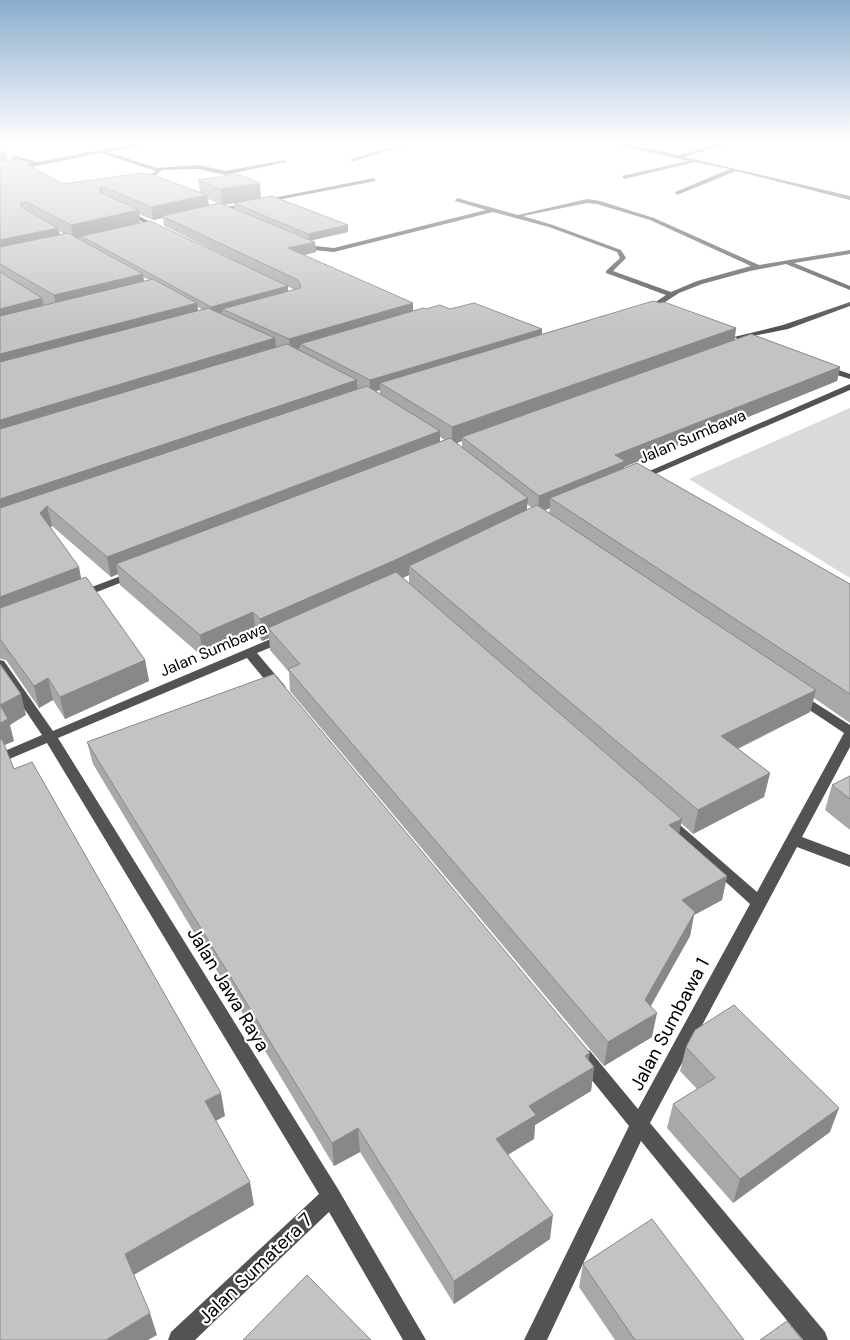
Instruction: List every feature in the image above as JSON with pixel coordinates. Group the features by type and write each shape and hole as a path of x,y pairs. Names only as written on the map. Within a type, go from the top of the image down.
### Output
{"street":[{"path":"220,209 243,205"},
{"path":"473,205 519,215 619,251 623,258 608,272 670,294"},
{"path":"519,215 570,205"},
{"path":"606,205 652,219 760,268"},
{"path":"211,208 220,209 237,216"},
{"path":"121,209 170,233"},
{"path":"296,241 314,248 334,250 493,210"},
{"path":"144,226 162,222"},
{"path":"668,312 656,310 658,303 670,294 701,282 789,262 850,252"},
{"path":"789,262 850,288"},
{"path":"740,341 850,304"},
{"path":"730,334 740,341 752,342"},
{"path":"813,364 850,377"},
{"name":"Jalan Sumbawa","path":"623,484 644,479 850,387"},
{"path":"74,597 147,569"},
{"name":"Jalan Sumbawa","path":"0,758 250,653 293,633"},
{"path":"250,653 287,698"},
{"name":"Jalan Jawa Raya","path":"0,664 50,738 331,1196 415,1340"},
{"path":"792,692 850,732"},
{"name":"Jalan Sumbawa 1","path":"535,1340 640,1124 850,732"},
{"path":"653,810 758,902"},
{"path":"793,840 850,861"},
{"path":"577,1048 817,1340"},
{"name":"Jalan Sumatera 7","path":"179,1340 331,1196"}],"shaded area":[{"path":"850,408 850,578 689,479"}],"building":[{"path":"0,205 21,205 21,207 58,228 0,240"},
{"path":"32,205 127,205 139,210 71,225"},
{"path":"145,205 163,205 151,207"},
{"path":"213,205 224,205 315,242 288,248 413,303 289,339 222,309 300,288 298,280 162,216"},
{"path":"238,205 294,205 348,225 308,234"},
{"path":"150,221 288,286 211,307 81,236"},
{"path":"68,233 143,274 54,295 0,264 0,247"},
{"path":"0,272 42,298 0,309"},
{"path":"153,279 197,303 0,354 0,316"},
{"path":"653,301 664,302 736,328 452,427 380,383"},
{"path":"474,303 542,329 370,380 300,344 423,308 426,309 440,305 450,309"},
{"path":"208,308 275,338 0,420 0,362"},
{"path":"751,334 840,367 615,455 625,461 539,496 462,437"},
{"path":"287,344 357,380 0,499 0,429"},
{"path":"367,386 440,431 107,557 47,506 40,513 79,567 0,597 0,508"},
{"path":"450,438 528,498 393,561 260,619 253,612 200,635 116,564"},
{"path":"637,463 850,584 850,694 550,498"},
{"path":"537,505 816,690 721,736 770,773 698,810 409,566"},
{"path":"396,572 682,819 669,825 727,876 682,900 695,912 645,1000 657,1013 608,1042 288,669 300,664 268,628"},
{"path":"86,577 145,660 60,697 48,678 34,686 0,639 0,608"},
{"path":"0,664 21,694 0,705"},
{"path":"274,674 590,1053 585,1056 594,1067 529,1106 536,1115 496,1139 553,1215 454,1281 358,1128 332,1143 87,742"},
{"path":"0,705 8,719 0,723"},
{"path":"2,739 14,769 32,762 221,1093 205,1101 250,1182 125,1254 150,1313 106,1340 0,1340 0,740"},
{"path":"850,776 850,799 832,785"},
{"path":"734,1005 839,1108 740,1179 673,1104 715,1078 686,1047 695,1030"},
{"path":"652,1219 744,1340 635,1340 583,1264"},
{"path":"307,1275 371,1340 243,1340"},
{"path":"787,1321 802,1340 760,1340"}]}
